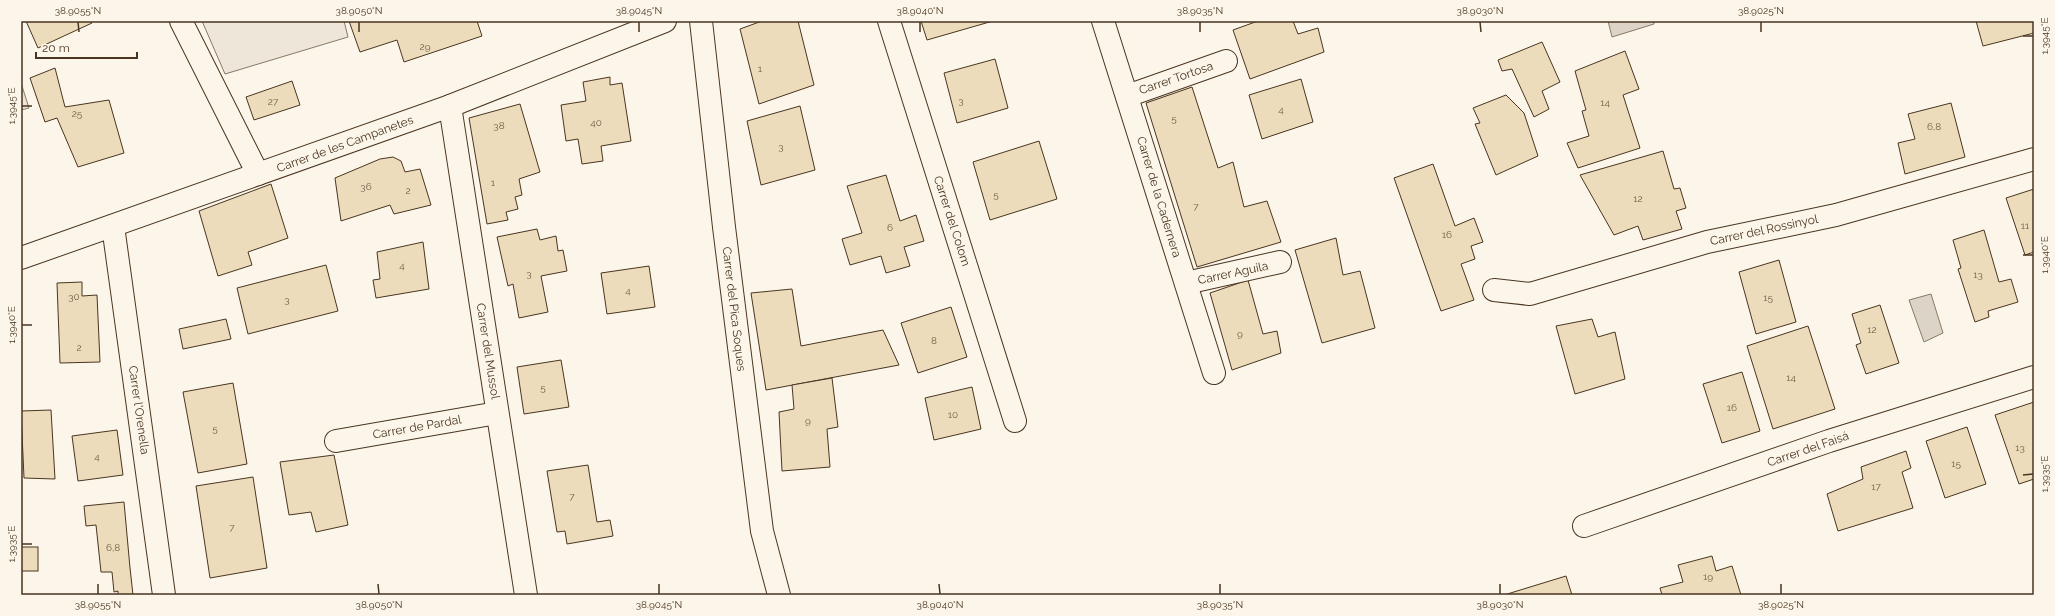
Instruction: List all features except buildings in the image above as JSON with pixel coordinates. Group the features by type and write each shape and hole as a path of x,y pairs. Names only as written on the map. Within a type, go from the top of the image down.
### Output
{"street":[{"path":"181,21 258,174"},
{"name":"Carrer de les Campanetes","path":"21,258 450,106 665,21"},
{"name":"Carrer del Pica Soques","path":"701,21 725,234 762,531 779,595"},
{"name":"Carrer del Colom","path":"889,21 1015,421"},
{"name":"Carrer de la Cadernera","path":"1103,21 1214,373"},
{"name":"Carrer Tortosa","path":"1127,96 1226,61"},
{"name":"Carrer del Mussol","path":"450,106 526,595"},
{"name":"Carrer del Rossinyol","path":"1494,290 1530,294 1707,242 1836,215 2034,159"},
{"name":"Carrer l'Orenella","path":"113,226 164,595"},
{"name":"Carrer Aguila","path":"1186,283 1280,262"},
{"name":"Carrer del Faisá","path":"1584,526 1830,441 2034,377"},
{"name":"Carrer de Pardal","path":"336,440 497,412"}],"shaded area":[{"path":"202,21 344,21 348,37 225,74"},
{"path":"1608,21 1654,21 1654,24 1612,37"},
{"path":"21,83 29,108 21,110"},
{"path":"1931,294 1943,333 1924,342 1909,300"}]}
